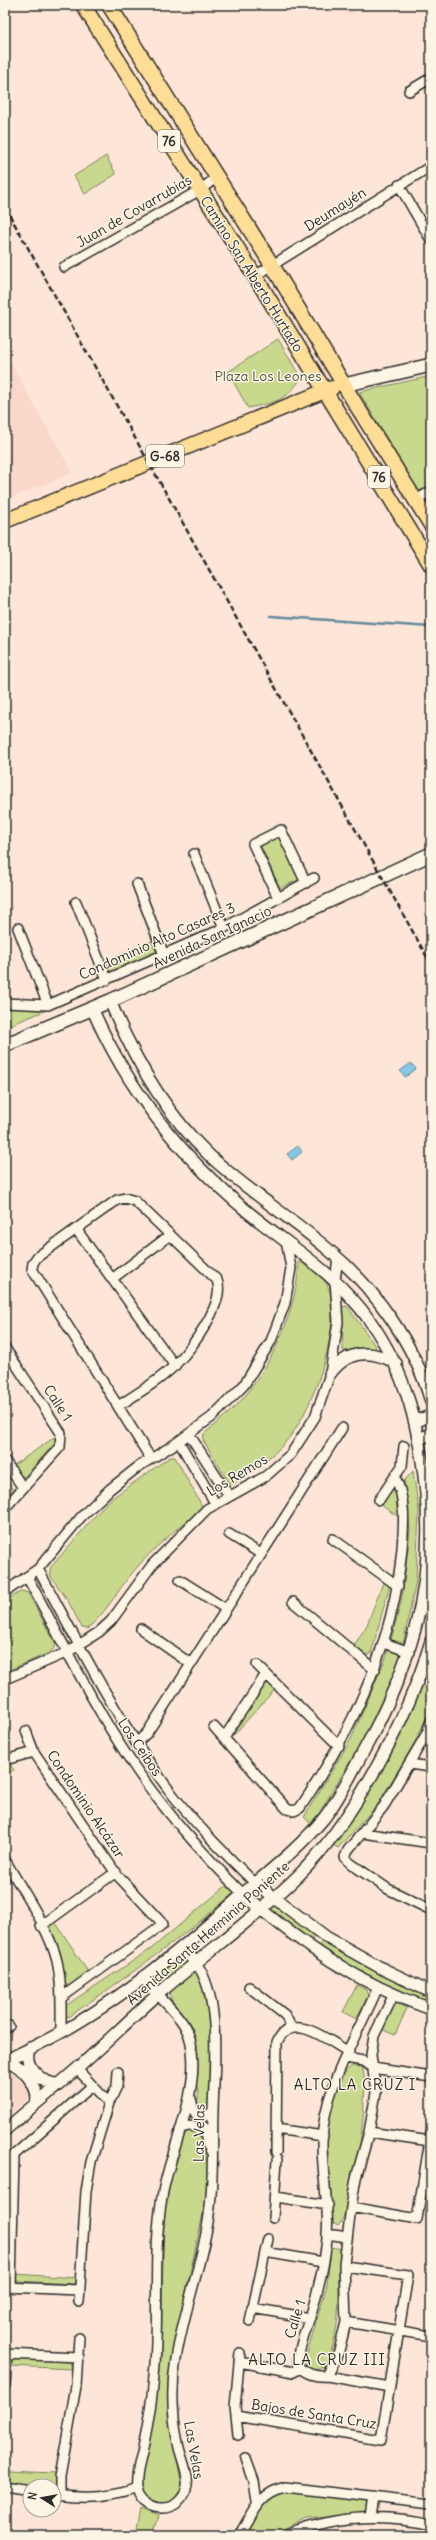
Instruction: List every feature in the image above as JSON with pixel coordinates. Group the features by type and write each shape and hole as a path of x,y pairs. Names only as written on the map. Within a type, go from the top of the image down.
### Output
{"main road":[{"name":"Camino San Alberto Hurtado","path":"83,5 255,276 431,565"},
{"name":"Camino San Alberto Hurtado","path":"109,5 272,265 431,525"},
{"path":"172,145 190,134"},
{"path":"344,384 431,366"},
{"name":"G-68","path":"5,521 325,390 344,384"},
{"name":"Avenida San Ignacio","path":"5,1045 110,1001 431,854"}],"street":[{"path":"409,92 431,78"},
{"name":"Deumayén","path":"255,276 431,166"},
{"name":"Juan de Covarrubias","path":"64,267 200,190 217,177"},
{"path":"399,185 431,240"},
{"path":"416,500 431,491"},
{"name":"Condominio Alto Casares 3","path":"5,1003 48,1005 224,928 278,898 310,880 281,830 253,844 278,898"},
{"path":"194,854 224,928"},
{"path":"137,884 164,954"},
{"path":"76,902 107,980"},
{"path":"18,928 48,1005"},
{"path":"110,1001 133,1052 166,1104 193,1138 214,1160 255,1195 338,1258 371,1292 396,1327 418,1365 431,1402"},
{"path":"5,2061 61,2032 143,1977 182,1947 286,1859 324,1817 344,1787 386,1709 410,1652 421,1610 427,1568 429,1504 416,1421 396,1363 371,1322 335,1280 286,1240 249,1213 203,1172 179,1147 152,1114 120,1065 92,1008"},
{"path":"152,1114 159,1111 166,1104"},
{"path":"203,1172 207,1164 214,1160"},
{"path":"118,1406 175,1366 205,1325 218,1298 219,1288 217,1280 135,1201 125,1198 117,1200 37,1256 33,1263 32,1269 151,1459"},
{"path":"76,1229 175,1366"},
{"path":"112,1279 170,1235"},
{"path":"5,1592 38,1569 97,1501 124,1477 179,1442 212,1417 232,1398 254,1371 271,1341 289,1283 291,1262 286,1240"},
{"name":"Los Remos","path":"5,1679 79,1646 111,1621 152,1565 216,1503 266,1476 291,1454 315,1417 330,1374 338,1322 335,1280 338,1258"},
{"name":"Calle 1","path":"5,1348 62,1437 60,1447 5,1508"},
{"path":"330,1374 340,1362 357,1354 375,1355 396,1363"},
{"path":"416,1421 431,1416"},
{"path":"136,1743 147,1733 342,1428"},
{"path":"189,1434 229,1496"},
{"path":"419,1439 431,1434"},
{"path":"179,1442 216,1503"},
{"path":"379,1500 404,1461 404,1446"},
{"path":"5,1461 23,1488"},
{"path":"214,1727 287,1809 294,1811 300,1808 339,1746 374,1670 384,1643 398,1586 404,1530 401,1490 395,1477"},
{"path":"229,1534 261,1554"},
{"path":"333,1539 398,1586"},
{"name":"Los Ceibos","path":"38,1569 79,1646 136,1743 166,1786 209,1837 256,1884 326,1937 383,1969 431,1992"},
{"name":"Los Ceibos","path":"27,1577 108,1726 154,1794 194,1844 260,1910 314,1951 378,1987 431,2009"},
{"path":"180,1580 226,1609"},
{"path":"293,1602 374,1670"},
{"path":"141,1629 191,1664"},
{"name":"Avenida Santa Herminia Poniente","path":"5,2130 77,2069 158,1995 260,1910 310,1864 339,1827 402,1718 428,1660 431,1641"},
{"path":"384,1643 410,1652"},
{"path":"257,1665 339,1746"},
{"path":"224,1738 266,1674"},
{"path":"386,1709 402,1718"},
{"path":"431,1721 409,1764 384,1806 348,1850 345,1857 350,1863 388,1889 431,1910"},
{"name":"Condominio Alcázar","path":"26,1731 34,1752 116,1872 163,1924 61,1998"},
{"name":"Condominio Alcázar","path":"5,1760 34,1752"},
{"path":"409,1764 431,1767"},
{"path":"154,1794 166,1786"},
{"path":"363,1833 431,1843"},
{"path":"5,1860 42,1926 57,1960 61,1998 61,2032"},
{"name":"Condominio Alcázar","path":"42,1926 116,1872"},
{"path":"314,1951 317,1942 326,1937"},
{"path":"182,1947 196,1963"},
{"name":"Las Velas","path":"158,1995 180,2018 189,2034 193,2056 189,2096 168,2171 160,2213 157,2250 158,2315 154,2377 137,2487 147,2504 162,2508 177,2503 186,2490 187,2478 179,2451 173,2413 173,2383 178,2348 207,2228 212,2188 213,2023 208,1990 202,1970 196,1963"},
{"path":"143,1977 158,1995"},
{"path":"249,1986 286,2016 291,2027"},
{"name":"Calle 1","path":"298,2367 300,2353 323,2262 327,2234 328,2205 323,2136 327,2107 334,2082 378,1987"},
{"path":"327,2376 339,2351 346,2322 344,2266 347,2237 356,2178 370,2132 376,2093 371,2055 374,2036 394,1994"},
{"path":"366,2014 381,2021"},
{"path":"273,2218 276,2196 277,2156 277,2042 282,2032 291,2027 303,2028 347,2055 363,2061 373,2068 431,2077"},
{"path":"30,2048 27,2060 29,2064 44,2081 59,2084"},
{"path":"5,2061 17,2066 36,2088 38,2094 36,2103"},
{"path":"77,2069 109,2103"},
{"path":"79,2302 86,2191 91,2162 109,2103 117,2086 118,2072"},
{"path":"5,2164 44,2126 92,2086"},
{"path":"189,2096 195,2114 204,2116 213,2112"},
{"path":"180,2130 186,2126 204,2127 207,2144 213,2154"},
{"path":"276,2129 323,2136"},
{"path":"351,2207 417,2219 430,2138 370,2132"},
{"path":"14,2156 8,2287 79,2290"},
{"path":"276,2196 328,2205"},
{"path":"327,2234 347,2237"},
{"path":"250,2321 268,2239"},
{"path":"265,2252 323,2262"},
{"name":"Bajos de Santa Cruz","path":"236,2416 381,2440 408,2275 344,2266"},
{"path":"252,2308 310,2318"},
{"path":"346,2322 431,2336"},
{"path":"60,2478 76,2386 80,2338"},
{"path":"5,2385 6,2354 79,2357"},
{"name":"Bajos de Santa Cruz","path":"238,2435 236,2416 240,2357 294,2372 298,2367"},
{"path":"298,2367 307,2374 318,2377 327,2376 390,2387"},
{"path":"246,2459 254,2481 257,2502"},
{"path":"5,2486 22,2489"},
{"path":"62,2494 110,2496 137,2487"},
{"path":"239,2535 257,2502 272,2491 285,2487 431,2504"},
{"path":"370,2517 373,2497"},
{"path":"287,2535 327,2522 370,2517 404,2519 431,2524"}],"shaded area":[{"path":"348,5 354,14 272,6"},
{"path":"5,353 73,473 5,500"},
{"path":"9,2069 31,2090 32,2095 5,2119 5,2070"}],"green space":[{"path":"106,156 116,174 85,194 74,176"},
{"name":"Plaza Los Leones","path":"278,339 301,378 290,392 279,400 248,408 228,372"},
{"path":"431,376 431,485 419,492 359,392"},
{"path":"281,835 300,879 280,888 260,844"},
{"path":"152,941 157,953 110,972 106,961"},
{"path":"5,1009 47,1010 5,1027"},
{"path":"299,1261 318,1274 325,1281 332,1300 332,1319 324,1364 307,1408 298,1425 288,1439 269,1457 234,1484 229,1483 203,1440 204,1434 241,1401 266,1366 275,1349 289,1315 294,1297"},
{"path":"347,1306 376,1347 373,1350 343,1351 342,1307"},
{"path":"55,1437 56,1442 24,1477 20,1475 14,1465"},
{"path":"170,1457 175,1457 202,1506 201,1510 157,1547 127,1579 100,1616 87,1629 82,1628 67,1599 51,1577 50,1568 108,1501"},
{"path":"413,1471 419,1511 416,1581 399,1664 366,1735 312,1825 304,1817 351,1739 387,1655 402,1598 410,1530 404,1481"},
{"path":"5,1478 13,1490 5,1500"},
{"path":"394,1485 396,1487 397,1516 381,1505"},
{"path":"384,1580 390,1584 371,1654 367,1655 356,1648 355,1644 367,1625"},
{"path":"22,1591 28,1593 56,1645 51,1652 5,1672 5,1601"},
{"path":"431,1651 431,1707 415,1742 378,1804 338,1848 333,1845 400,1735"},
{"path":"265,1681 270,1682 276,1688 232,1737 231,1733"},
{"path":"10,1764 14,1770 5,1775 5,1765"},
{"path":"227,1885 234,1893 214,1910 111,1988 68,2017 64,2010 65,2006 151,1949"},
{"path":"272,1903 316,1934 311,1941 268,1910"},
{"path":"56,1923 90,1975 71,1986 63,1984 61,1956 49,1928"},
{"path":"322,1941 431,1993 431,2004 387,1985 346,1964 319,1947"},
{"path":"180,1954 188,1961 188,1965 164,1984 160,1985 155,1982 155,1974"},
{"path":"194,1971 197,1972 207,2005 210,2040 208,2109 199,2113 196,2110 198,2091 195,2076 197,2050 196,2043 189,2024 174,2005 171,1996 171,1991"},
{"path":"357,1985 366,1990 368,1996 356,2019 343,2012"},
{"path":"397,2004 407,2008 395,2035 381,2029 392,2006"},
{"path":"352,2066 362,2067 364,2079 363,2122 350,2197 344,2215 338,2226 331,2222 332,2205 327,2160 329,2118 335,2092 345,2072"},
{"path":"200,2128 208,2168 205,2205 171,2359 168,2385 170,2424 182,2486 175,2498 164,2503 158,2503 148,2498 144,2494 141,2482 156,2401 161,2355 164,2217 171,2176 185,2130"},
{"path":"331,2247 341,2249 337,2323 331,2352 325,2367 315,2370 307,2367 305,2360 327,2285"},
{"path":"14,2274 77,2278 74,2284 17,2281"},
{"path":"16,2358 70,2361 72,2369 11,2366 11,2360"},
{"path":"7,2471 56,2473 56,2478 22,2478 22,2484 6,2480"},
{"path":"282,2491 365,2500 368,2503 368,2509 364,2513 307,2519 272,2535 245,2535 259,2509 269,2499"},
{"path":"141,2509 159,2516 153,2535 136,2535"}],"water":[{"path":"411,1063 416,1069 405,1077 400,1071"},
{"path":"298,1146 302,1152 292,1160 287,1154"}],"waterway":[{"path":"271,616 431,627"}],"railway":[{"path":"5,207 431,964"}],"district":[{"name":"ALTO LA CRUZ I","path":"355,2085"},
{"name":"ALTO LA CRUZ III","path":"317,2360"}]}
